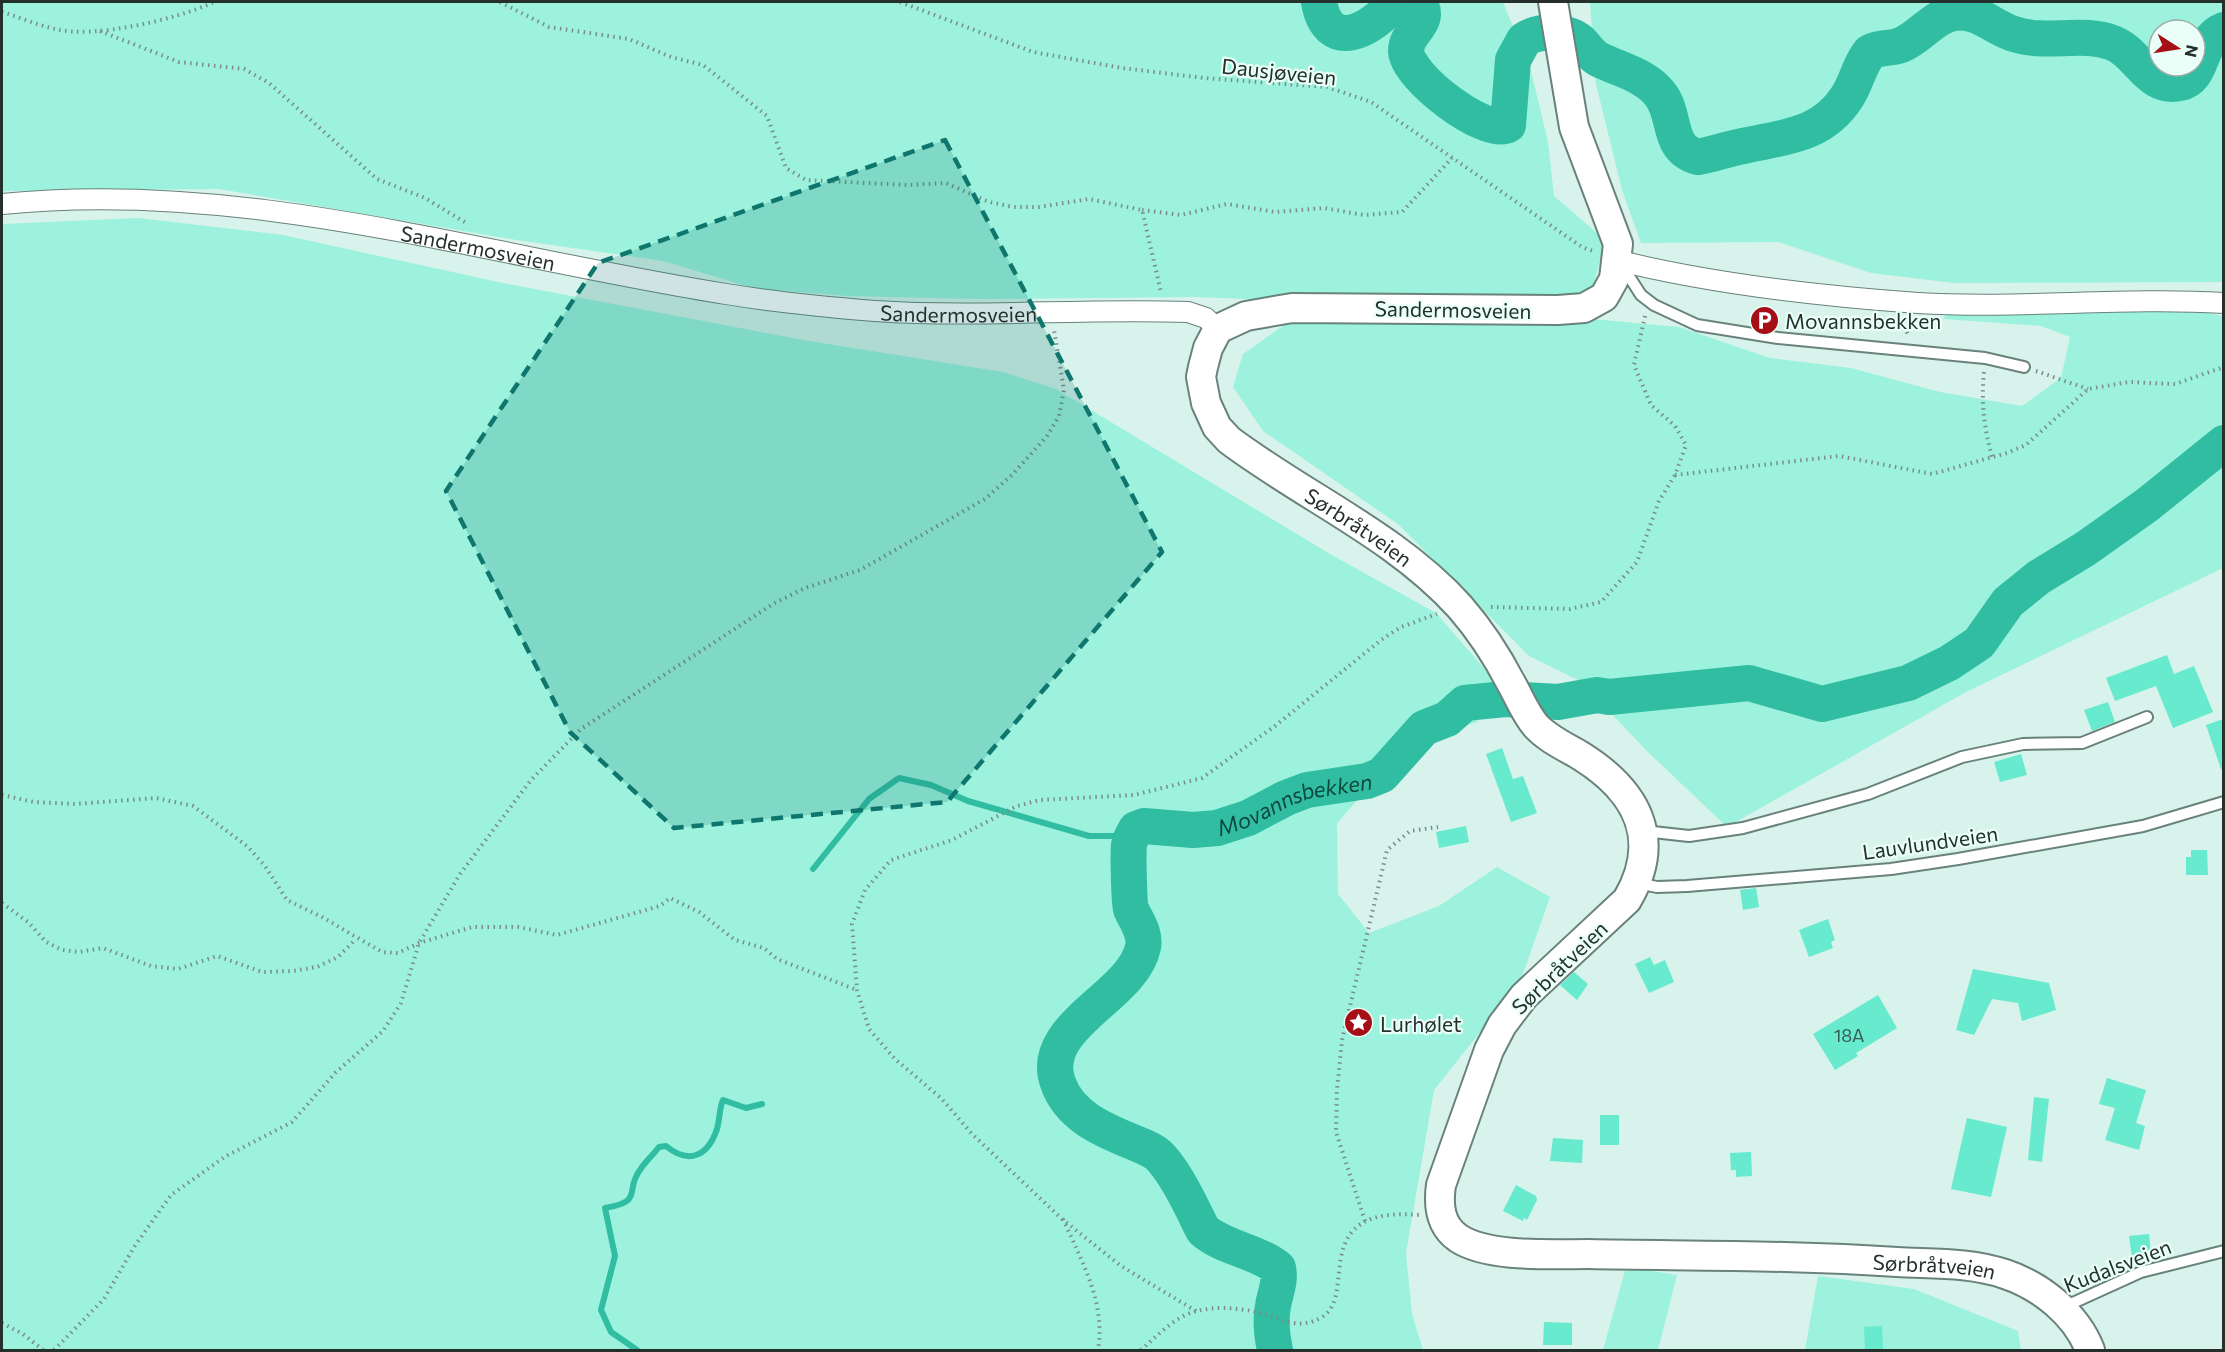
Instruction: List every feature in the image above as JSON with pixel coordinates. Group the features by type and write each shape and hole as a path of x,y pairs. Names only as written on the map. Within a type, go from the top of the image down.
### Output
{"street":[{"name":"Sandermosveien","path":"2,204 166,199 232,205 392,230 550,263 728,295 876,311 1163,311 1199,315 1218,329 1246,316 1292,308 1584,308 1604,297 1610,289 1614,279 1618,244 1610,216 1574,127 1556,22"},
{"path":"1616,260 1681,276 1897,300 1995,303 2143,300 2223,303"},
{"name":"Sørbråtveien","path":"1218,329 1208,348 1201,377 1206,404 1217,427 1229,440 1257,460 1414,563 1459,606 1479,630 1511,682 1527,714 1545,734 1583,757 1612,779 1634,806 1643,831 1637,883 1627,900 1524,996 1502,1024 1489,1050 1441,1185 1438,1201 1442,1217 1457,1237 1484,1247 1540,1253 1773,1255 1982,1268 2022,1281 2047,1296 2081,1331 2090,1350"}],"lane":[{"path":"1616,260 1635,287 1649,301 1697,325 1778,338 1985,358 2024,367"},
{"path":"1643,831 1689,836 1743,828 1843,802 1978,753 2023,744 2082,743 2147,717"},
{"name":"Lauvlundveien","path":"1637,883 1657,887 1687,886 1891,870 2098,835 2173,818 2223,802"},
{"name":"Kudalsveien","path":"2061,1309 2141,1272 2223,1251"}],"path":[{"path":"2,12 56,30 100,31 192,12 214,2"},
{"path":"500,2 549,27 629,39 671,57 703,65 767,116 786,168 806,180 907,184 946,183 989,202 1013,207 1040,207 1089,199 1181,215 1227,204 1275,212 1324,208 1364,215 1402,212 1452,158"},
{"name":"Dausjøveien","path":"900,2 1033,52 1077,61 1204,78 1327,87 1371,102 1582,248 1616,260"},
{"path":"100,31 179,62 244,69 268,83 377,179 425,198 477,229"},
{"path":"1142,210 1161,286 1163,311"},
{"path":"1897,300 1902,320 1916,353"},
{"path":"1196,1311 1121,1266 1062,1219 972,1134 942,1099 895,1059 869,1029 857,990 852,924 865,890 891,860 952,840 1017,806 1032,802 1134,795 1202,778 1266,734 1381,640 1401,627 1459,606 1570,609 1600,602 1636,562 1659,501 1675,475 1686,445 1675,426 1650,405 1634,366 1649,301"},
{"path":"54,1350 104,1299 134,1247 171,1195 226,1156 292,1122 335,1073 383,1031 401,1003 420,943 460,874 517,799 581,729 773,604 805,588 860,570 985,499 1012,474 1047,436 1059,416 1064,390 1056,347 1055,311"},
{"path":"1985,358 1981,402 1992,457"},
{"path":"2024,367 2088,389 2129,382 2175,384 2223,367"},
{"path":"1675,475 1839,456 1932,474 2026,445 2088,389"},
{"path":"2,795 34,802 75,804 156,798 193,806 248,846 265,866 287,900 322,917 356,939 382,952 398,953 420,943 472,927 518,927 557,935 660,906 670,898 699,912 735,940 764,948 777,958 857,990"},
{"path":"1365,1221 1336,1132 1342,1040 1387,850 1410,831 1438,827"},
{"path":"2,903 28,922 46,942 62,950 79,952 103,948 151,966 178,969 217,956 262,972 293,971 316,967 338,957 356,939"},
{"path":"1141,1350 1173,1323 1196,1311 1232,1308 1259,1312 1282,1322 1306,1323 1324,1316 1335,1297 1338,1265 1346,1239 1365,1221 1410,1214"},
{"path":"1062,1219 1095,1289 1101,1333 1098,1350"},
{"path":"2,1323 23,1334 43,1350"}],"highlighted area":[{"path":"945,140 1162,552 947,802 674,828 570,732 446,491 598,263"}],"green space":[{"path":"2,2 1503,2 1531,71 1548,142 1554,196 1605,240 1593,287 1571,300 1272,300 1195,297 980,299 847,296 753,288 663,261 510,239 219,189 2,191"},
{"path":"1590,2 2223,2 2223,282 1954,283 1871,273 1779,242 1641,243 1622,190 1596,84"},
{"path":"138,218 283,235 498,282 803,340 1003,372 1056,389 1330,554 1436,613 1496,682 1477,722 1407,744 1337,823 1338,894 1369,933 1439,906 1497,867 1550,897 1520,982 1434,1090 1406,1253 1412,1314 1423,1350 2,1350 2,224"},
{"path":"1951,306 2176,306 2223,316 2223,568 1966,692 1727,827 1648,752 1580,681 1529,656 1398,524 1263,431 1233,387 1243,354 1290,321 1581,318 1679,327 1770,358 1851,368 1940,392 2022,406 2061,378 2070,337 2041,326 1943,319"},
{"path":"1626,1267 1677,1275 1658,1350 1603,1350"},
{"path":"1818,1276 1914,1289 2018,1331 2021,1350 1805,1350"}],"building":[{"path":"2167,655 2174,674 2194,666 2213,712 2173,728 2156,686 2115,701 2106,678"},
{"path":"2108,702 2115,722 2092,731 2084,710"},
{"path":"2223,719 2223,769 2221,769 2206,725"},
{"path":"1502,748 1513,779 1523,776 1537,813 1511,822 1486,754"},
{"path":"2021,754 2027,775 2000,782 1994,762"},
{"path":"1466,826 1469,842 1439,848 1436,832"},
{"path":"2191,850 2207,850 2208,875 2186,875 2186,857 2191,857"},
{"path":"1756,888 1759,907 1743,910 1740,890"},
{"path":"1828,919 1835,940 1831,942 1833,948 1809,957 1799,930"},
{"path":"1650,957 1654,965 1665,960 1674,982 1649,993 1635,964"},
{"path":"1973,969 2049,983 2056,1010 2022,1021 2018,1003 1992,999 1974,1035 1956,1030"},
{"path":"1574,972 1588,984 1577,1000 1560,985"},
{"path":"1878,995 1897,1028 1856,1053 1858,1056 1835,1070 1813,1034"},
{"path":"2107,1078 2146,1090 2136,1123 2145,1126 2139,1150 2105,1140 2115,1108 2099,1104"},
{"path":"2034,1097 2049,1099 2042,1162 2028,1160"},
{"path":"1600,1115 1619,1115 1619,1145 1600,1145"},
{"path":"1967,1118 2007,1127 1991,1197 1951,1189"},
{"path":"1553,1138 1583,1140 1582,1163 1550,1161"},
{"path":"1751,1152 1752,1176 1736,1177 1736,1170 1731,1170 1730,1153"},
{"path":"1516,1185 1536,1196 1537,1200 1527,1220 1524,1218 1523,1221 1503,1211"},
{"path":"2149,1234 2151,1255 2132,1257 2129,1236"},
{"path":"1544,1322 1572,1323 1572,1345 1543,1345"},
{"path":"1882,1326 1883,1349 1865,1350 1864,1327"}],"waterway":[{"name":"Movannsbekken","path":"1319,2 1324,18 1331,28 1341,32 1352,32 1374,22 1394,2"},
{"name":"Movannsbekken","path":"1419,2 1423,16 1407,44 1406,51 1410,62 1433,89 1466,114 1497,126 1508,125 1513,60 1524,40 1536,34 1560,33 1574,37 1597,58 1654,87 1665,102 1676,139 1681,147 1698,157 1787,137 1814,127 1826,120 1847,97 1870,52 1901,45 1940,18 1955,13 1971,14 2014,34 2026,37 2089,38 2113,43 2130,54 2152,76 2169,84 2188,80 2198,67 2209,42 2224,30"},
{"name":"Movannsbekken","path":"1275,1350 1272,1317 1278,1283 1278,1268 1260,1257 1220,1241 1203,1230 1179,1184 1159,1156 1089,1121 1071,1105 1063,1095 1058,1083 1055,1063 1061,1045 1073,1028 1123,981 1136,965 1143,947 1142,932 1131,909 1130,898 1129,845 1136,829 1144,826 1193,830 1217,828 1248,818 1307,790 1367,781 1382,775 1424,728 1447,719 1465,703 1505,699 1558,702 1597,695 1609,697 1749,683 1822,704 1908,683 1949,663 1979,643 2008,602 2039,577 2085,549 2147,505 2224,443"},
{"path":"813,869 869,799 899,778 931,785 968,801 1089,836 1132,836"},
{"path":"637,1350 611,1332 601,1310 615,1256 605,1208 625,1202 629,1198 636,1177 659,1147 666,1146 674,1152 690,1156 703,1151 717,1129 723,1100 746,1108 762,1104"}],"place":[{"name":"Movannsbekken","path":"1764,320"},
{"name":"Lurhølet","path":"1359,1023"}]}
